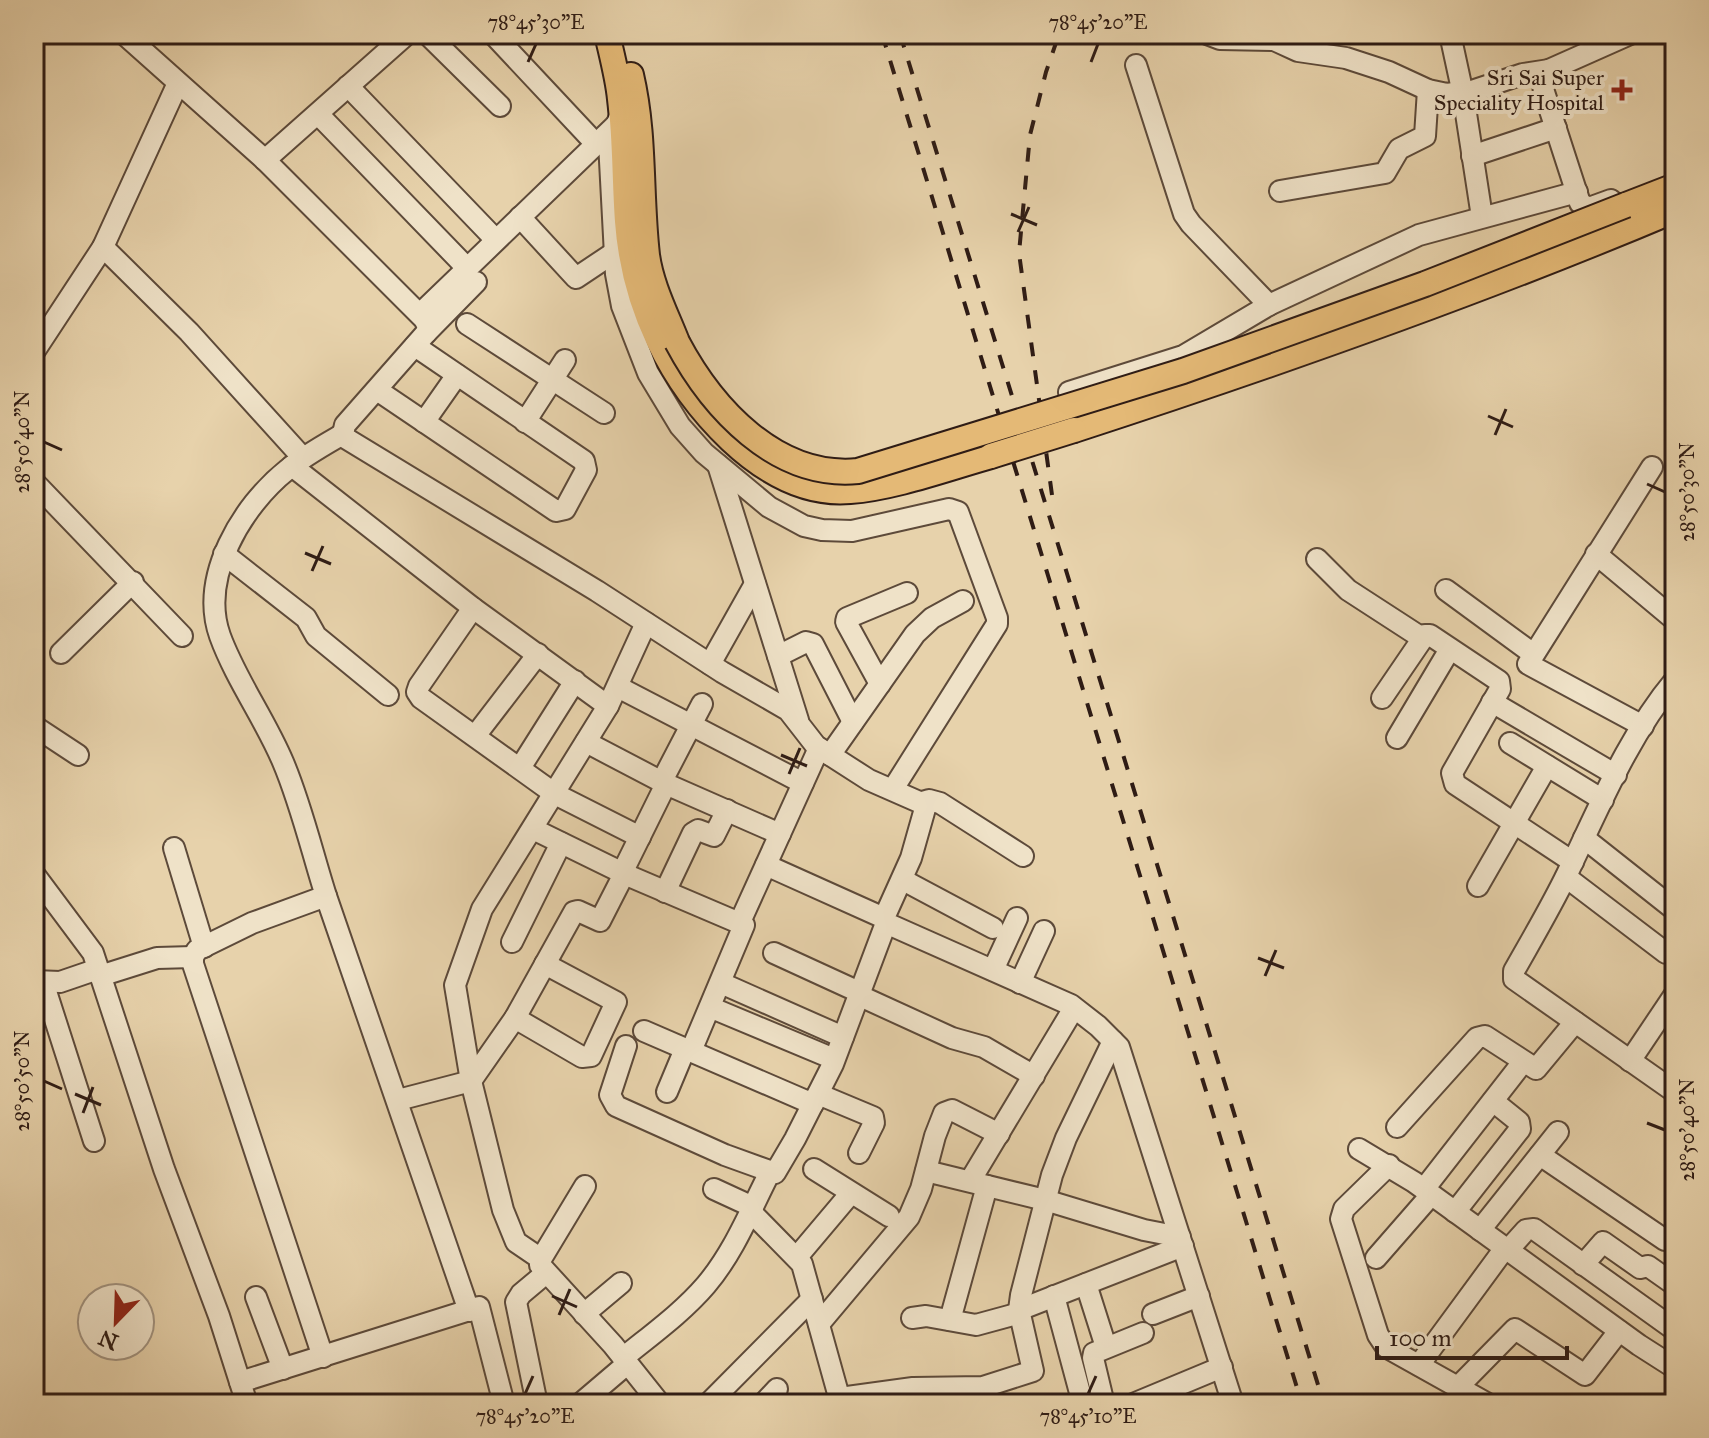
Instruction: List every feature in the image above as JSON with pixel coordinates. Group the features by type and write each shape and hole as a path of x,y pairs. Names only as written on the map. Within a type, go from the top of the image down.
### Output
{"main road":[{"path":"607,34 627,224 637,287 670,346 721,407 761,443 796,461 841,472 858,471 1183,371 1425,284 1675,186"},
{"path":"621,34 640,124 647,255 670,346 687,390 707,416 754,461 779,477 828,491 851,491 920,477 1264,368 1675,210"}],"street":[{"path":"124,34 265,160 457,375 584,461 586,470 565,509 556,511 377,390"},
{"path":"427,34 500,106"},
{"path":"493,34 596,144"},
{"path":"1207,34 1230,40 1266,39 1298,51 1336,55 1451,93 1549,70 1630,34"},
{"path":"1450,34 1451,93 1472,156 1482,217"},
{"path":"265,160 318,114 397,37"},
{"path":"1136,65 1184,214 1269,305"},
{"path":"1549,70 1542,78 1580,203 1593,207 1675,178"},
{"path":"34,352 103,247 178,83"},
{"path":"348,86 496,240"},
{"path":"1280,191 1385,173 1399,149 1425,136 1451,93"},
{"path":"318,114 472,275"},
{"path":"469,1311 326,896 284,763 220,634 215,596 224,554 241,521 265,489 297,462 343,434 345,425 377,390 420,331 472,275 496,240 618,120"},
{"path":"618,120 609,142 615,252 622,306 648,373 680,426 718,465 769,507 796,522 822,530 852,531 949,509 958,512 997,624 893,789"},
{"path":"1472,156 1556,128"},
{"path":"1069,392 1183,356 1269,305 1419,235 1577,192"},
{"path":"520,217 576,278 615,252"},
{"path":"103,247 189,332 297,462 473,608 608,706"},
{"path":"467,324 604,413"},
{"path":"525,422 565,360"},
{"path":"424,422 457,375"},
{"path":"343,434 788,710 825,752 869,780 922,802 927,809 834,1059 777,1170 770,1172 616,1106 610,1095 626,1046"},
{"path":"718,465 799,722"},
{"path":"1643,726 1528,664 1532,653 1652,467"},
{"path":"34,482 182,636"},
{"path":"224,554 306,618 316,636 388,695"},
{"path":"1596,554 1675,620"},
{"path":"1317,559 1348,590 1422,638"},
{"path":"61,653 133,582"},
{"path":"710,664 755,584"},
{"path":"1446,590 1532,653"},
{"path":"880,684 846,622 847,618 907,593"},
{"path":"740,922 803,783 825,752 853,722 923,625 963,601"},
{"path":"473,608 419,686 417,692 421,698 555,794 640,837"},
{"path":"646,623 608,706 482,909 455,985 471,1081 503,1210 516,1242 543,1266 660,1404"},
{"path":"1382,698 1422,638 1430,635 1499,681 1500,689 1452,773 1455,784 1514,823 1666,953"},
{"path":"757,692 779,658 806,642 813,644 853,722"},
{"path":"1397,738 1450,649"},
{"path":"475,736 538,654"},
{"path":"1675,680 1656,702 1514,971 1514,979 1675,1092"},
{"path":"520,768 575,681"},
{"path":"618,687 803,783"},
{"path":"1492,702 1616,775"},
{"path":"398,1100 471,1081 515,1018 574,912 600,921 702,704"},
{"path":"34,726 78,755"},
{"path":"586,742 664,782 780,834"},
{"path":"1510,743 1603,800"},
{"path":"1478,886 1547,766"},
{"path":"922,802 940,803 1023,856"},
{"path":"665,892 693,833 698,830 714,836 727,810"},
{"path":"533,829 623,874 740,922 744,929 712,1008 667,1092"},
{"path":"1584,838 1675,910"},
{"path":"512,942 561,843"},
{"path":"174,848 198,952 202,991 323,1357"},
{"path":"766,865 1074,1008 1119,1047 1233,1404"},
{"path":"903,880 993,928"},
{"path":"38,886 88,946 99,973 247,1404"},
{"path":"94,1141 38,982 60,982 157,958 198,952 252,923 326,896"},
{"path":"993,970 1017,918"},
{"path":"1020,983 1044,931"},
{"path":"774,953 952,1038 984,1047 1034,1076"},
{"path":"515,1018 582,1057 591,1056 616,1002 545,964"},
{"path":"721,983 843,1037"},
{"path":"1630,1061 1675,994"},
{"path":"712,1008 834,1059"},
{"path":"950,1320 978,1184 999,1134 1074,1008"},
{"path":"1397,1127 1477,1038 1485,1036 1531,1068 1540,1067 1575,1022"},
{"path":"644,1031 816,1099 873,1117 874,1123 859,1153"},
{"path":"714,1189 752,1209 797,1257 805,1272 841,1401 928,1396 983,1387 1033,1371 1020,1311 1021,1295 1045,1200 1066,1138 1113,1041"},
{"path":"1376,1258 1523,1062"},
{"path":"1455,1212 1520,1129 1519,1122 1493,1101"},
{"path":"819,1324 909,1217 935,1136 947,1110 999,1134"},
{"path":"1480,1230 1558,1132"},
{"path":"1359,1149 1428,1192 1675,1368"},
{"path":"1540,1155 1670,1233 1648,1266 1640,1268 1603,1242 1583,1265"},
{"path":"1389,1165 1344,1209 1341,1219 1381,1342 1488,1404"},
{"path":"814,1169 889,1216"},
{"path":"926,1171 1045,1200 1182,1241"},
{"path":"580,1404 707,1284 731,1251 770,1172"},
{"path":"537,1404 516,1302 543,1266 585,1186"},
{"path":"797,1257 851,1193"},
{"path":"1419,1365 1506,1249 1526,1230 1534,1229 1675,1330"},
{"path":"912,1318 926,1316 976,1325 1020,1311 1182,1241"},
{"path":"1648,1266 1675,1285"},
{"path":"584,1314 621,1283"},
{"path":"1086,1284 1106,1347"},
{"path":"1054,1296 1083,1404"},
{"path":"1153,1314 1199,1296"},
{"path":"256,1297 283,1369"},
{"path":"708,1404 812,1299"},
{"path":"240,1382 479,1307 504,1404"},
{"path":"1458,1387 1515,1329 1585,1375 1619,1331"},
{"path":"1104,1404 1094,1353 1143,1333"},
{"path":"1133,1404 1222,1367"}],"railway":[{"path":"882,34 1302,1404"},
{"path":"900,34 1324,1404"},
{"path":"1052,495 1019,253 1030,135 1059,34"}],"place":[{"name":"Sri Sai Super Speciality Hospital","path":"1622,90"}]}
